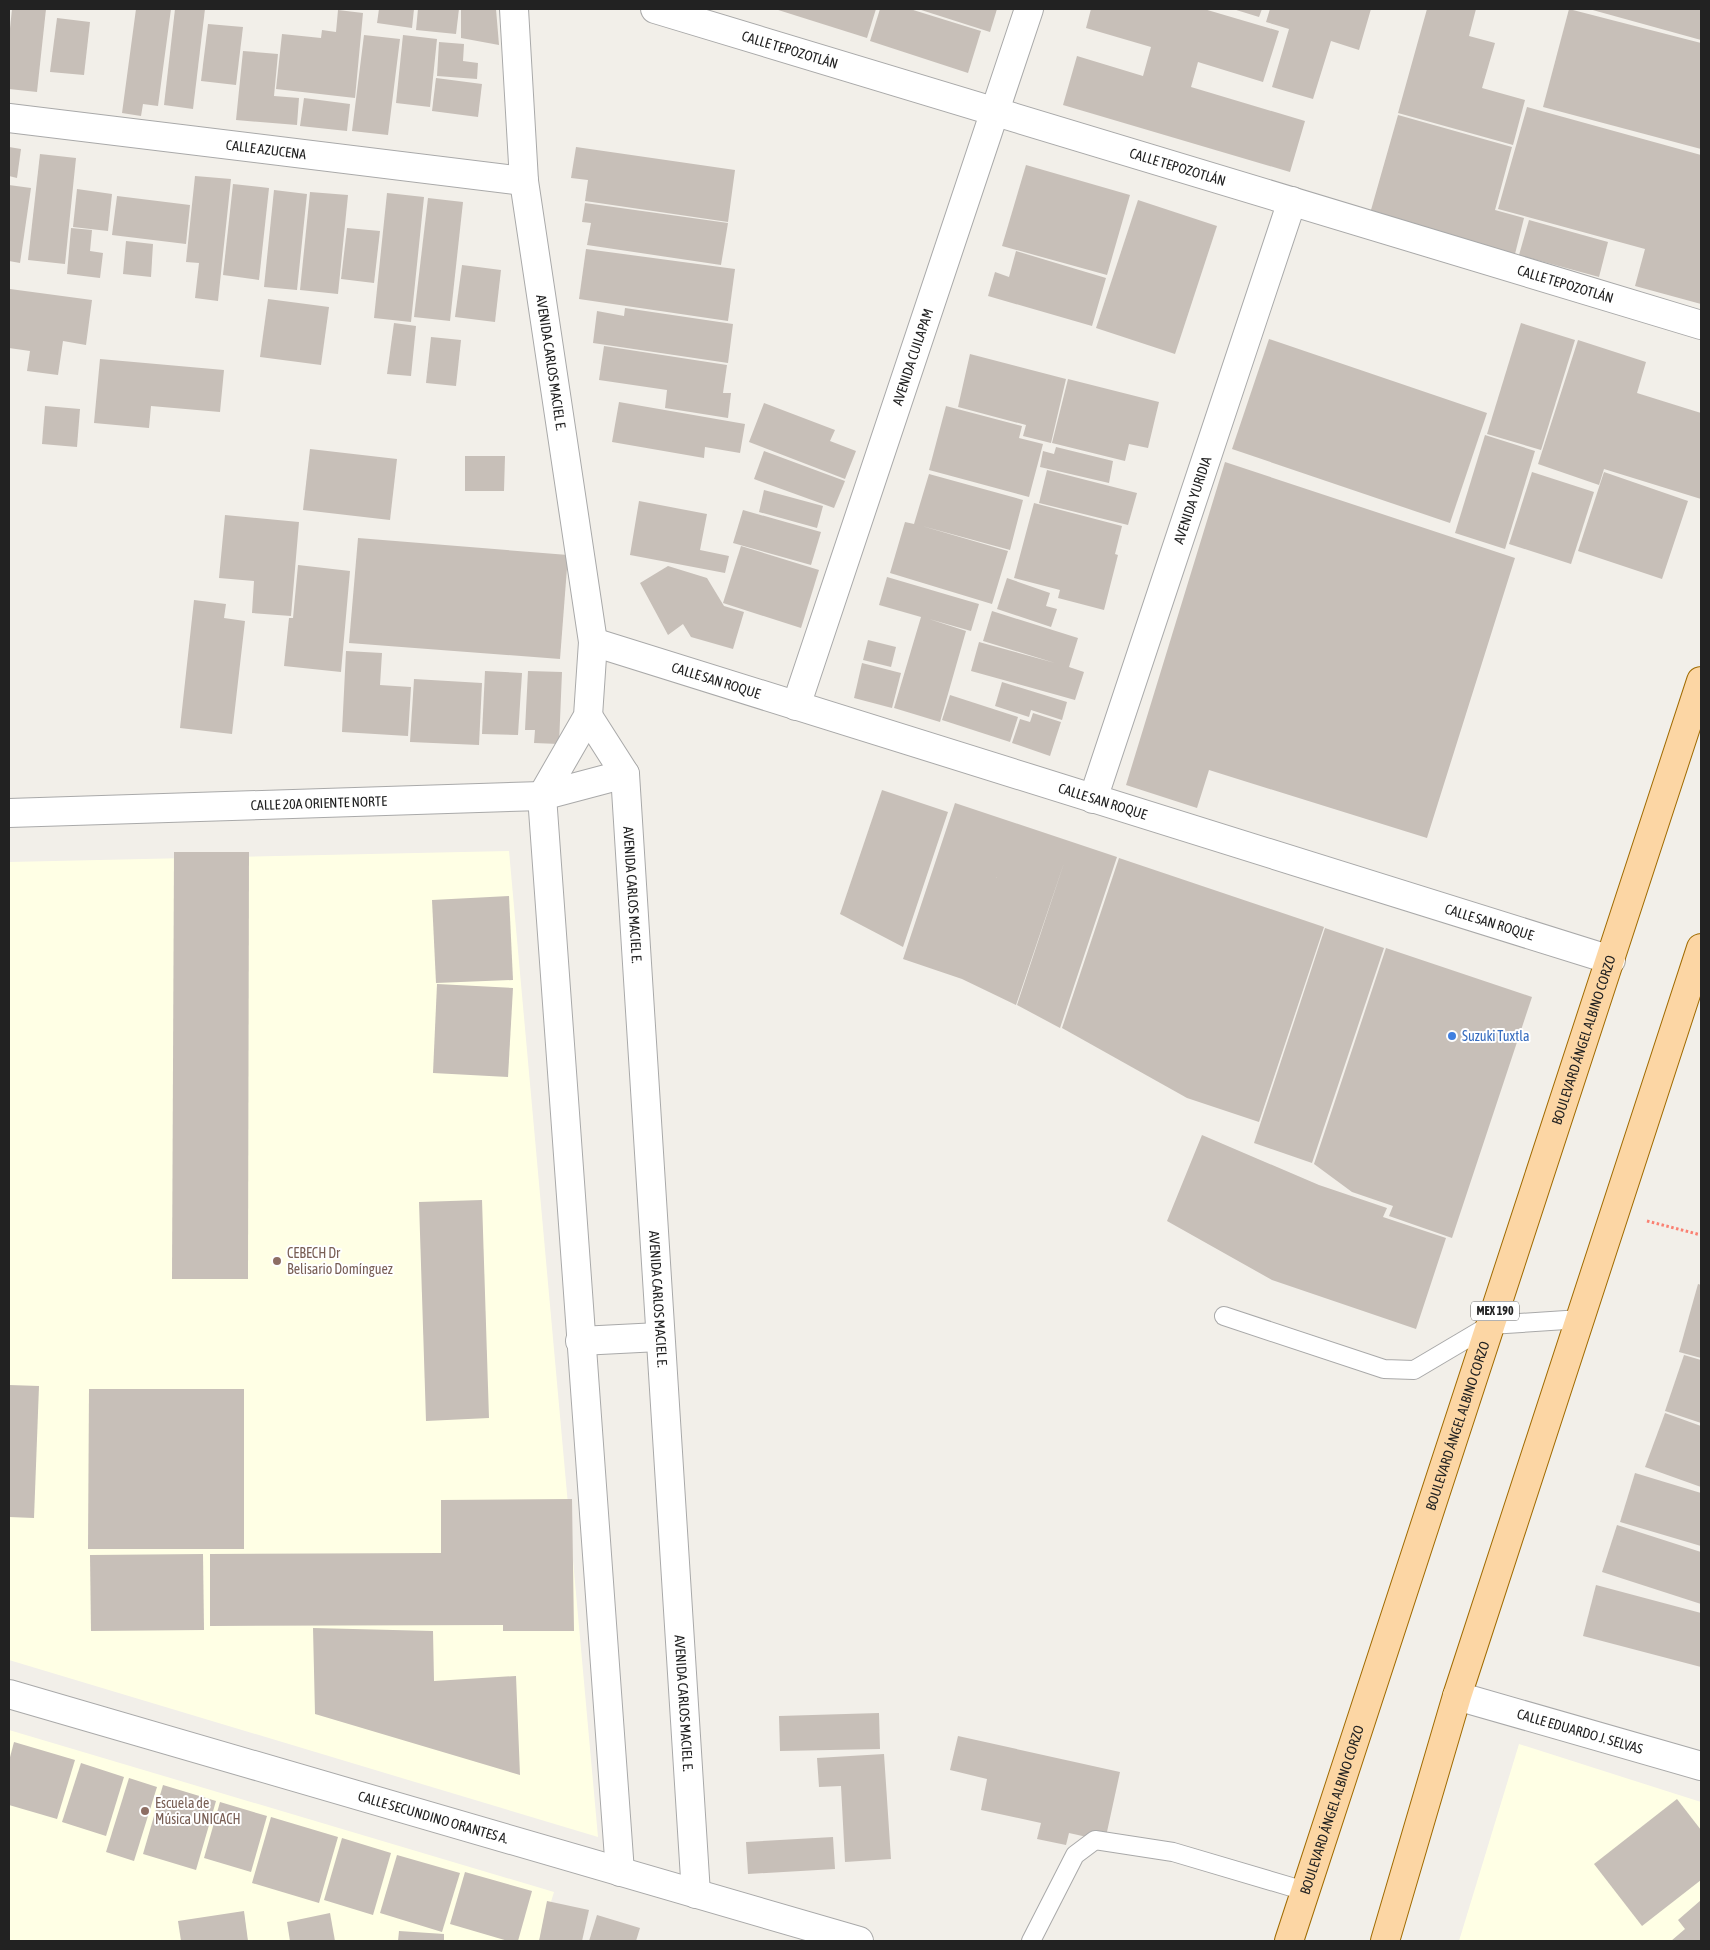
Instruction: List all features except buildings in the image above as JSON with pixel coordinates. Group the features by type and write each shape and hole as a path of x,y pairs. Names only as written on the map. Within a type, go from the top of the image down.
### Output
{"main road":[{"name":"BOULEVARD ÁNGEL ALBINO CORZO","path":"1289,1941 1701,681"},
{"path":"1385,1941 1457,1696 1701,948"}],"street":[{"name":"AVENIDA CARLOS MACIEL E.","path":"514,9 524,181 593,642 588,716 542,796"},
{"name":"CALLE TEPOZOTLÁN","path":"655,9 710,17 995,112 1701,325"},
{"name":"AVENIDA CUILAPAM","path":"796,706 1029,9"},
{"name":"CALLE AZUCENA","path":"9,118 524,181"},
{"name":"AVENIDA YURIDIA","path":"1093,799 1292,202"},
{"name":"CALLE SAN ROQUE","path":"593,642 1610,960"},
{"name":"AVENIDA CARLOS MACIEL E.","path":"588,716 625,774 659,1336 696,1894"},
{"name":"CALLE 20A ORIENTE NORTE","path":"9,813 542,796 625,774"},
{"path":"542,796 580,1341 620,1872"},
{"path":"580,1341 659,1336"},
{"name":"CALLE SECUNDINO ORANTES A.","path":"9,1694 859,1941"},
{"name":"CALLE EDUARDO J. SELVAS","path":"1457,1696 1701,1766"}],"lane":[{"path":"1224,1316 1384,1369 1414,1370 1490,1325 1580,1319"},
{"path":"1031,1941 1075,1855 1095,1840 1173,1852 1305,1891"}],"path":[{"path":"1615,1213 1701,1235"}],"shaded area":[{"name":"CEBECH Dr Belisario Domínguez","path":"509,851 598,1837 9,1660 9,862"},
{"name":"Escuela de Música UNICACH","path":"9,1730 554,1892 539,1941 9,1941"},
{"path":"1519,1744 1701,1802 1701,1941 1459,1941"}],"place":[{"name":"Suzuki Tuxtla","path":"1452,1036"},
{"name":"CEBECH Dr Belisario Domínguez","path":"277,1261"},
{"name":"Escuela de Música UNICACH","path":"145,1811"}]}
